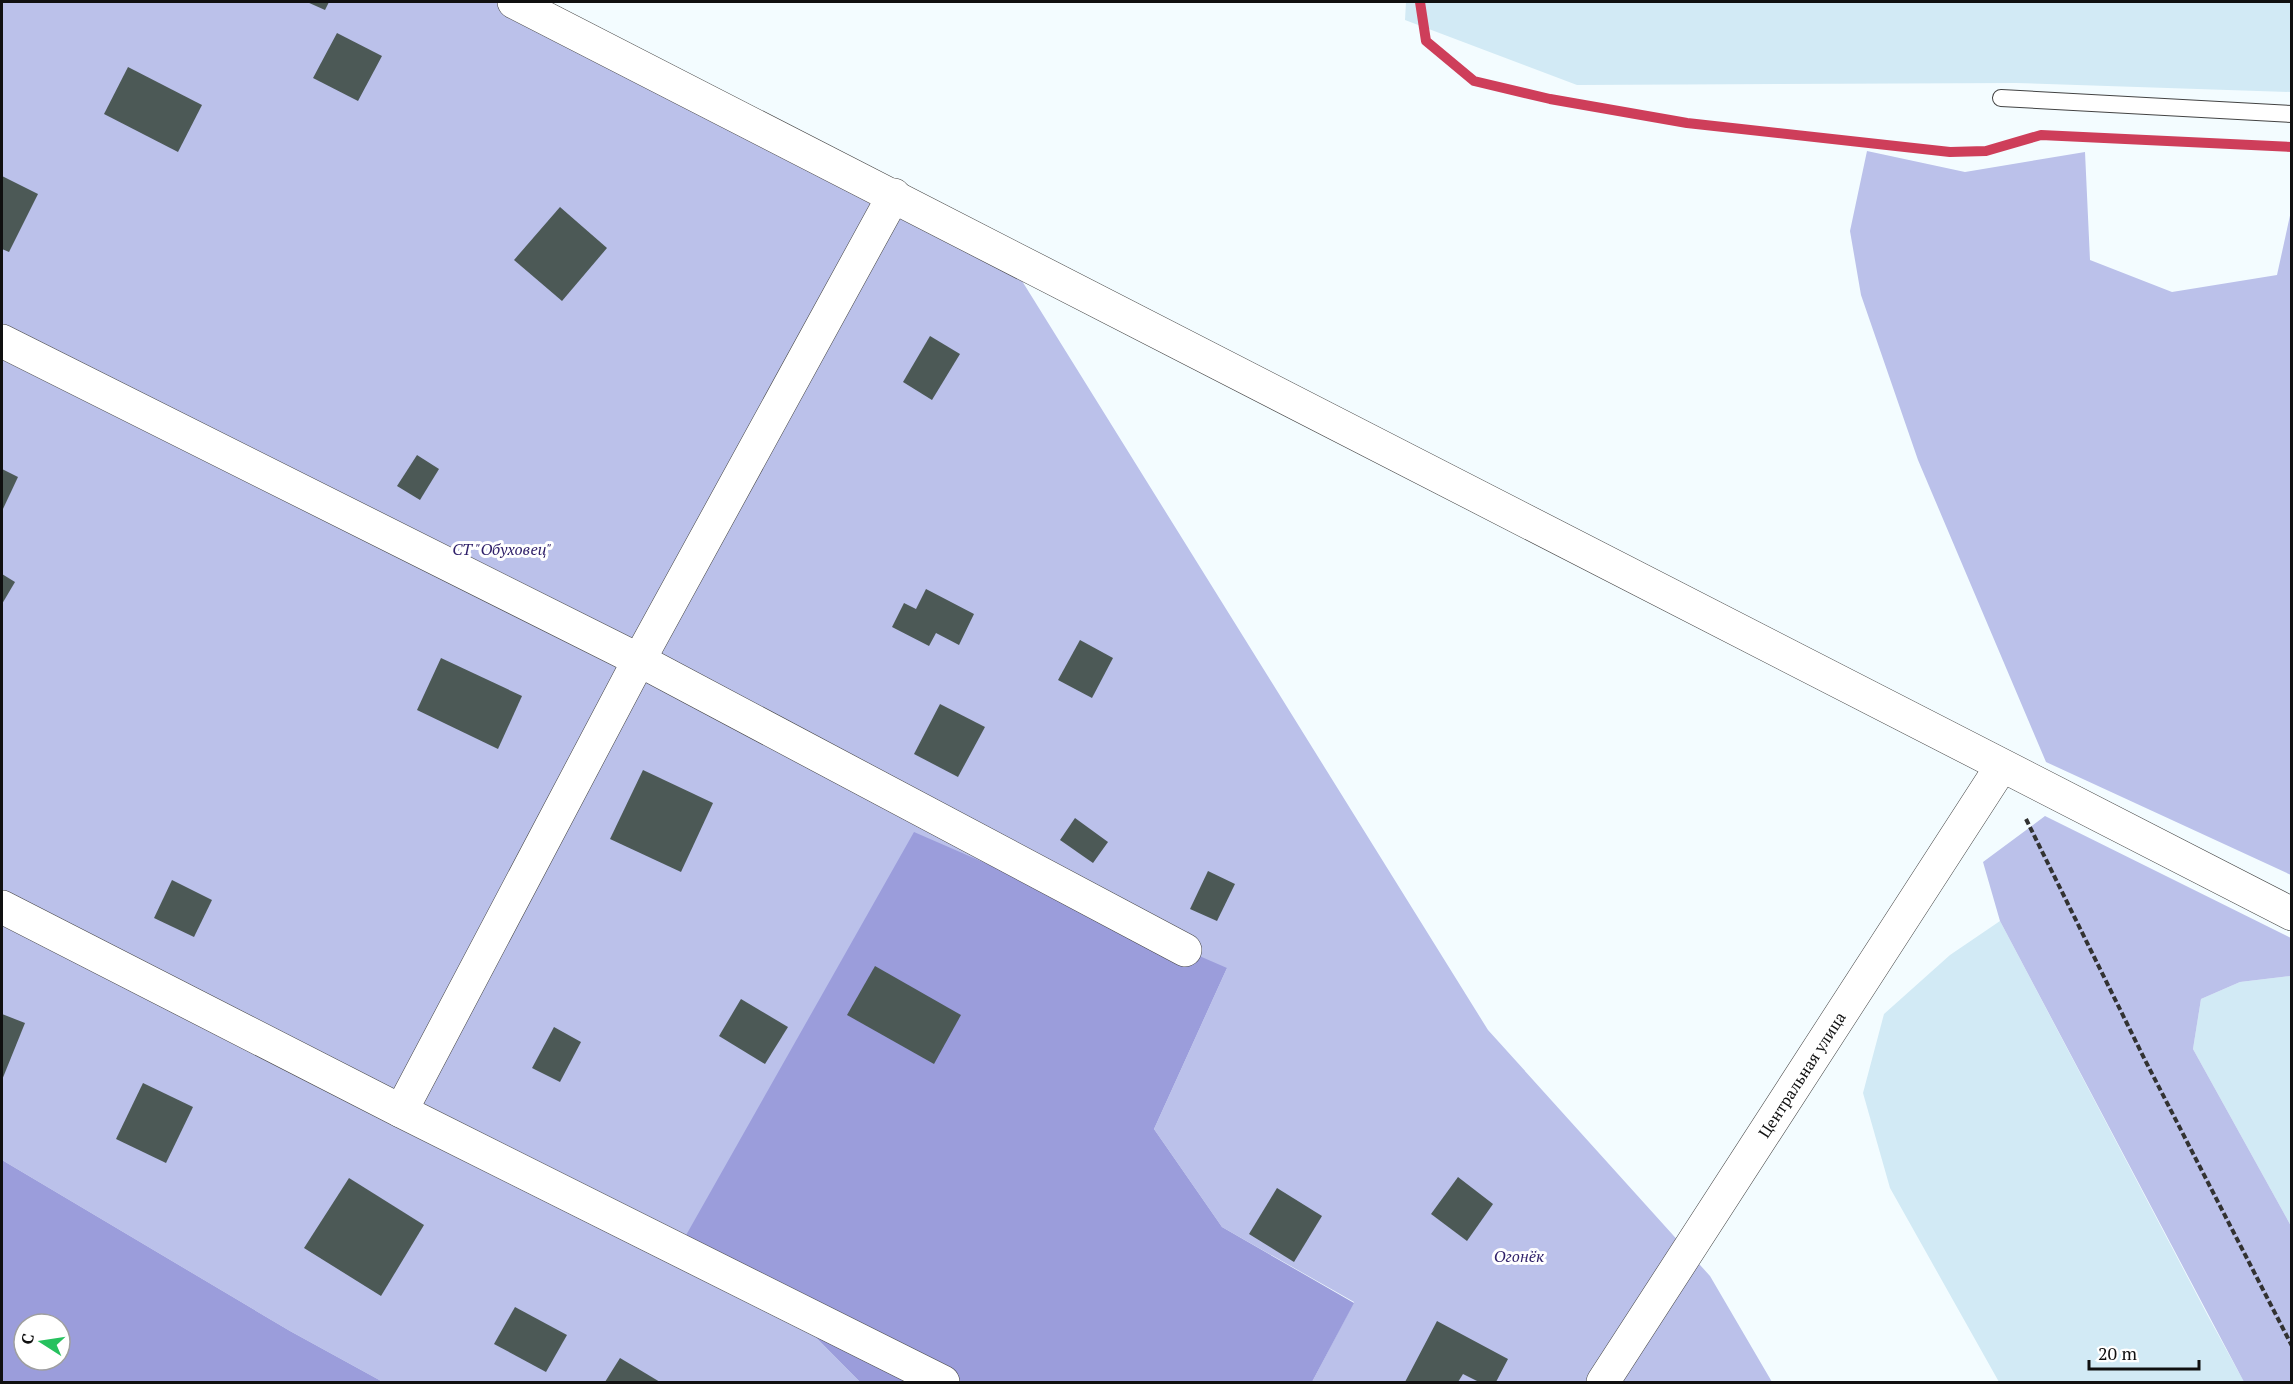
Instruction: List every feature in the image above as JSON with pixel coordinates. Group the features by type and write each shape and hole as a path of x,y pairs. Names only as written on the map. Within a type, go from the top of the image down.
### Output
{"street":[{"path":"514,2 894,195 2001,767 2292,914"},
{"path":"401,1111 639,660 894,195"},
{"path":"2,341 639,660 1185,950"},
{"name":"Центральная улица","path":"1604,1383 2001,767"},
{"path":"2,907 401,1111 943,1383"}],"lane":[{"path":"2001,98 2292,114"}],"path":[{"path":"2001,767 2056,881 2292,1346"}],"shaded area":[{"path":"1406,2 2291,2 2291,92 2016,83 1577,85 1405,20"},
{"path":"914,832 1227,968 1154,1129 1222,1227 1354,1303 1312,1382 860,1382 771,1292 685,1237"},
{"path":"2000,921 2244,1382 1999,1382 1890,1188 1863,1093 1884,1014 1950,955"},
{"path":"2291,976 2291,1226 2193,1049 2201,999 2240,982"},
{"path":"2,1160 290,1331 383,1382 2,1382"}],"green space":[{"name":"СТ \"Обуховец\"","path":"2,2 528,2 994,236 1488,1030 1710,1276 1772,1382 1312,1382 1354,1302 1222,1227 1154,1129 1227,968 771,1292 860,1382 383,1382 290,1331 2,1160"},
{"path":"1867,151 1965,172 2085,152 2090,260 2172,292 2277,275 2291,211 2291,875 2046,762 1918,460 1861,295 1850,231"},
{"path":"2045,816 2291,938 2291,976 2240,982 2201,999 2193,1049 2291,1226 2291,1382 2244,1382 2000,921 1983,862"}],"building":[{"path":"307,2 329,2 325,10"},
{"path":"337,33 382,56 358,101 313,78"},
{"path":"128,67 202,105 178,152 104,114"},
{"path":"2,176 38,194 9,252 2,249"},
{"path":"560,207 607,248 562,301 514,260"},
{"path":"930,336 960,354 932,400 903,382"},
{"path":"417,455 439,469 420,500 397,486"},
{"path":"2,469 18,477 2,511"},
{"path":"2,574 15,582 2,604"},
{"path":"926,589 974,614 959,645 936,633 929,646 892,627 904,603 916,609"},
{"path":"1080,640 1113,658 1092,698 1058,680"},
{"path":"441,658 522,696 498,749 417,710"},
{"path":"940,704 985,727 958,777 914,754"},
{"path":"643,770 713,803 681,872 610,839"},
{"path":"1075,818 1108,842 1093,863 1060,840"},
{"path":"1208,871 1235,884 1217,921 1190,909"},
{"path":"172,880 212,900 194,937 154,918"},
{"path":"875,966 961,1015 934,1064 847,1015"},
{"path":"741,999 788,1027 765,1064 719,1036"},
{"path":"2,1014 25,1023 2,1080"},
{"path":"554,1027 581,1042 560,1082 532,1068"},
{"path":"143,1083 193,1107 166,1163 116,1139"},
{"path":"1458,1177 1493,1204 1467,1241 1431,1214"},
{"path":"349,1178 424,1225 381,1296 304,1248"},
{"path":"1277,1188 1322,1216 1294,1262 1249,1234"},
{"path":"515,1307 567,1335 546,1372 494,1344"},
{"path":"1437,1321 1508,1359 1496,1382 1479,1382 1463,1374 1458,1382 1405,1382"},
{"path":"620,1358 660,1382 605,1382"}],"waterway":[{"path":"1420,2 1426,41 1474,81 1550,99 1687,123 1950,152 1986,151 2041,135 2292,147"}],"park label":[{"name":"Огонёк","path":"1519,1256"}]}
